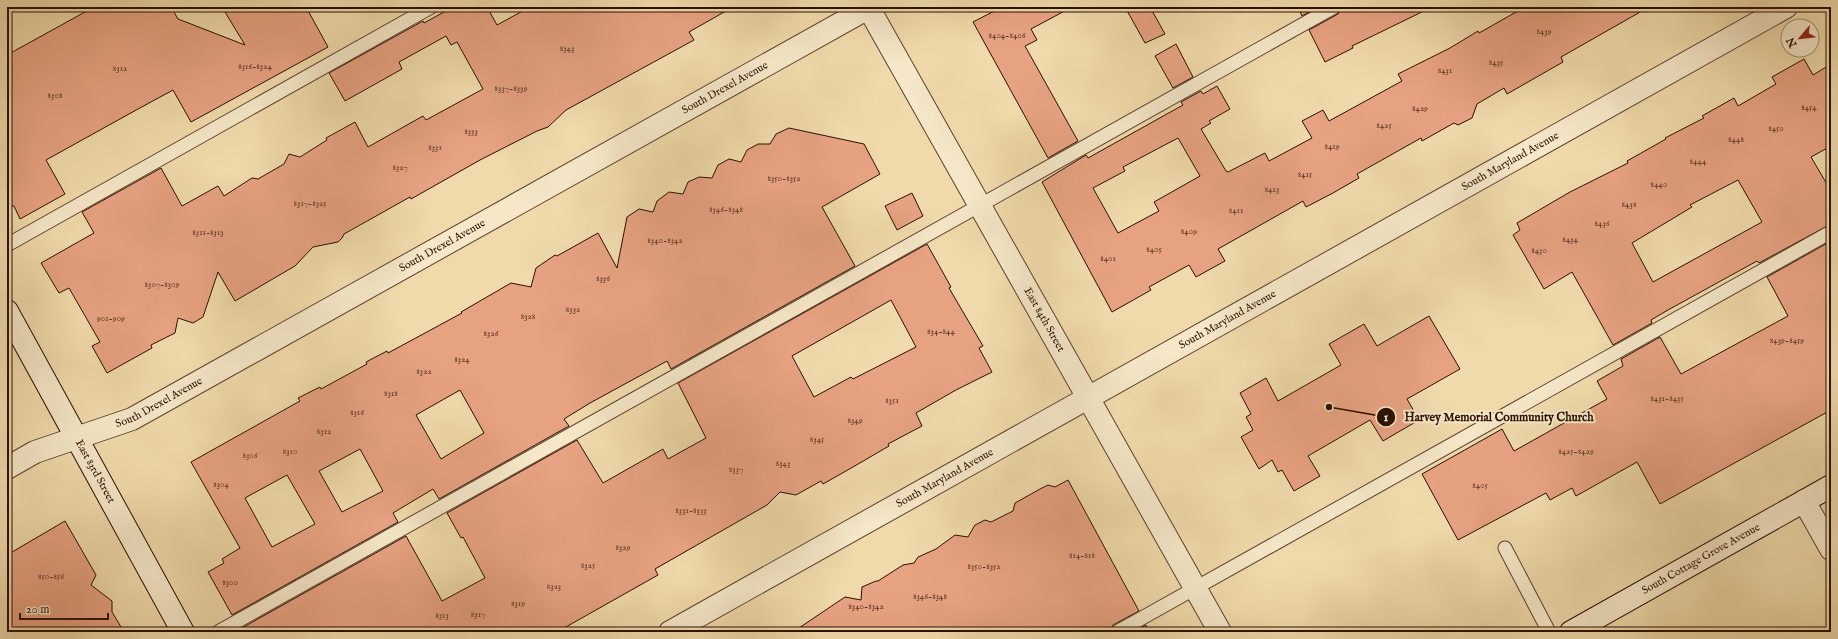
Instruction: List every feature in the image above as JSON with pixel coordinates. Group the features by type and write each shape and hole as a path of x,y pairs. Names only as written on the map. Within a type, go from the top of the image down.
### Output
{"street":[{"name":"East 84th Street","path":"869,7 1220,632"},
{"name":"South Drexel Avenue","path":"7,468 35,452 132,419 869,7"},
{"name":"South Maryland Avenue","path":"670,632 1786,7"},
{"name":"East 83rd Street","path":"7,311 77,438 179,631"},
{"name":"South Cottage Grove Avenue","path":"1571,632 1831,486"},
{"path":"1804,501 1831,549"}],"lane":[{"path":"7,245 431,7"},
{"path":"218,632 1334,7"},
{"path":"1117,632 1831,232"},
{"path":"1505,548 1549,632"}],"building":[{"path":"94,7 171,7 178,19 245,45 222,7 306,7 328,47 191,122 173,90 46,160 65,194 20,219 14,206 7,206 7,55"},
{"path":"453,7 487,7 497,25 530,7 733,7 689,32 694,40 566,110 548,127 537,131 480,160 411,199 410,197 344,234 338,242 313,247 295,266 235,301 218,272 203,317 193,323 178,318 175,333 151,345 152,348 107,373 92,346 100,342 69,288 59,293 41,263 94,233 82,212 161,168 182,206 218,186 224,196 252,178 258,179 284,164 289,154 300,157 327,140 326,138 355,122 368,147 423,116 426,120 483,89 457,42 451,45 446,36 399,62 402,69 345,101 329,73 423,21 424,23"},
{"path":"1002,7 1072,7 1031,29 1037,40 1025,46 1078,141 1048,158 973,22"},
{"path":"1125,7 1150,7 1165,34 1145,43"},
{"path":"1298,7 1318,7 1302,16"},
{"path":"1342,7 1432,7 1352,46 1353,48 1325,62 1309,30 1338,14"},
{"path":"1525,7 1649,7 1561,57 1563,62 1507,94 1504,88 1477,104 1472,118 1458,125 1454,123 1422,141 1421,138 1357,174 1359,178 1333,193 1306,207 1303,201 1218,249 1225,261 1196,277 1189,265 1149,287 1151,290 1112,312 1042,182 1086,155 1088,158 1183,105 1181,102 1201,91 1203,94 1217,86 1230,109 1209,121 1211,123 1201,129 1226,171 1228,172 1265,153 1269,161 1312,138 1302,121 1323,110 1329,121 1402,81 1398,74 1450,48 1478,31 1479,33","holes":["1178,138 1200,176 1154,202 1159,211 1118,233 1093,188 1125,171 1123,167"]},
{"path":"1176,44 1193,77 1173,88 1155,56"},
{"path":"1804,59 1813,75 1831,64 1831,146 1811,157 1831,191 1831,224 1759,263 1757,261 1668,310 1651,320 1652,323 1613,345 1572,272 1544,289 1513,235 1520,230 1517,223 1570,192 1628,163 1627,161 1666,139 1665,138 1704,118 1702,116 1734,98 1738,106 1776,84 1772,77","holes":["1738,180 1762,222 1653,282 1632,243 1692,207 1690,205"]},
{"path":"789,128 864,144 880,174 822,207 855,266 671,369 667,361 590,403 564,419 569,426 439,499 433,489 393,513 398,522 232,615 208,572 224,563 222,559 240,548 191,462 300,401 298,398 320,387 321,389 367,364 366,362 387,351 388,353 462,313 461,312 511,283 531,287 536,268 555,255 557,256 598,233 617,268 627,217 639,209 653,212 657,201 669,192 683,194 688,182 699,177 712,178 718,165 729,159 741,162 747,150 758,144 770,144 776,134","holes":["460,390 484,433 441,459 416,415","360,449 383,491 342,512 319,471","287,475 315,524 272,547 245,498"]},
{"path":"912,193 923,216 897,230 885,206"},
{"path":"1831,241 1831,410 1660,504 1637,462 1576,496 1572,488 1550,500 1546,493 1458,540 1422,474 1502,429 1514,451 1607,399 1597,381 1623,366 1621,359 1660,337 1681,374 1788,316 1767,277"},
{"path":"927,244 951,287 949,288 983,346 979,348 992,372 956,390 916,413 922,426 888,444 889,446 823,484 821,481 796,495 780,492 767,505 655,569 658,575 557,632 242,632 240,629 406,536 442,601 485,578 463,537 461,538 447,513 577,440 603,483 663,449 668,459 706,438 678,383","holes":["891,300 916,347 853,379 851,377 814,397 792,356"]},
{"path":"1429,316 1460,369 1407,399 1419,420 1383,441 1370,420 1308,456 1320,476 1294,491 1282,470 1278,472 1272,460 1259,469 1241,437 1253,430 1246,417 1251,414 1240,393 1266,378 1278,401 1341,365 1329,344 1364,324 1377,346"},
{"path":"1068,480 1139,611 1113,625 1109,632 793,632 845,597 861,600 862,587 878,581 903,565 914,563 918,557 936,549 955,535 968,537 975,525 985,520 991,522 1013,511 1015,503 1040,489 1048,485 1055,487"},
{"path":"65,521 96,575 91,585 112,601 112,612 124,632 7,632 7,555"},
{"path":"1146,625 1150,632 1133,632"}],"place":[{"name":"Harvey Memorial Community Church","path":"1329,407"}]}
